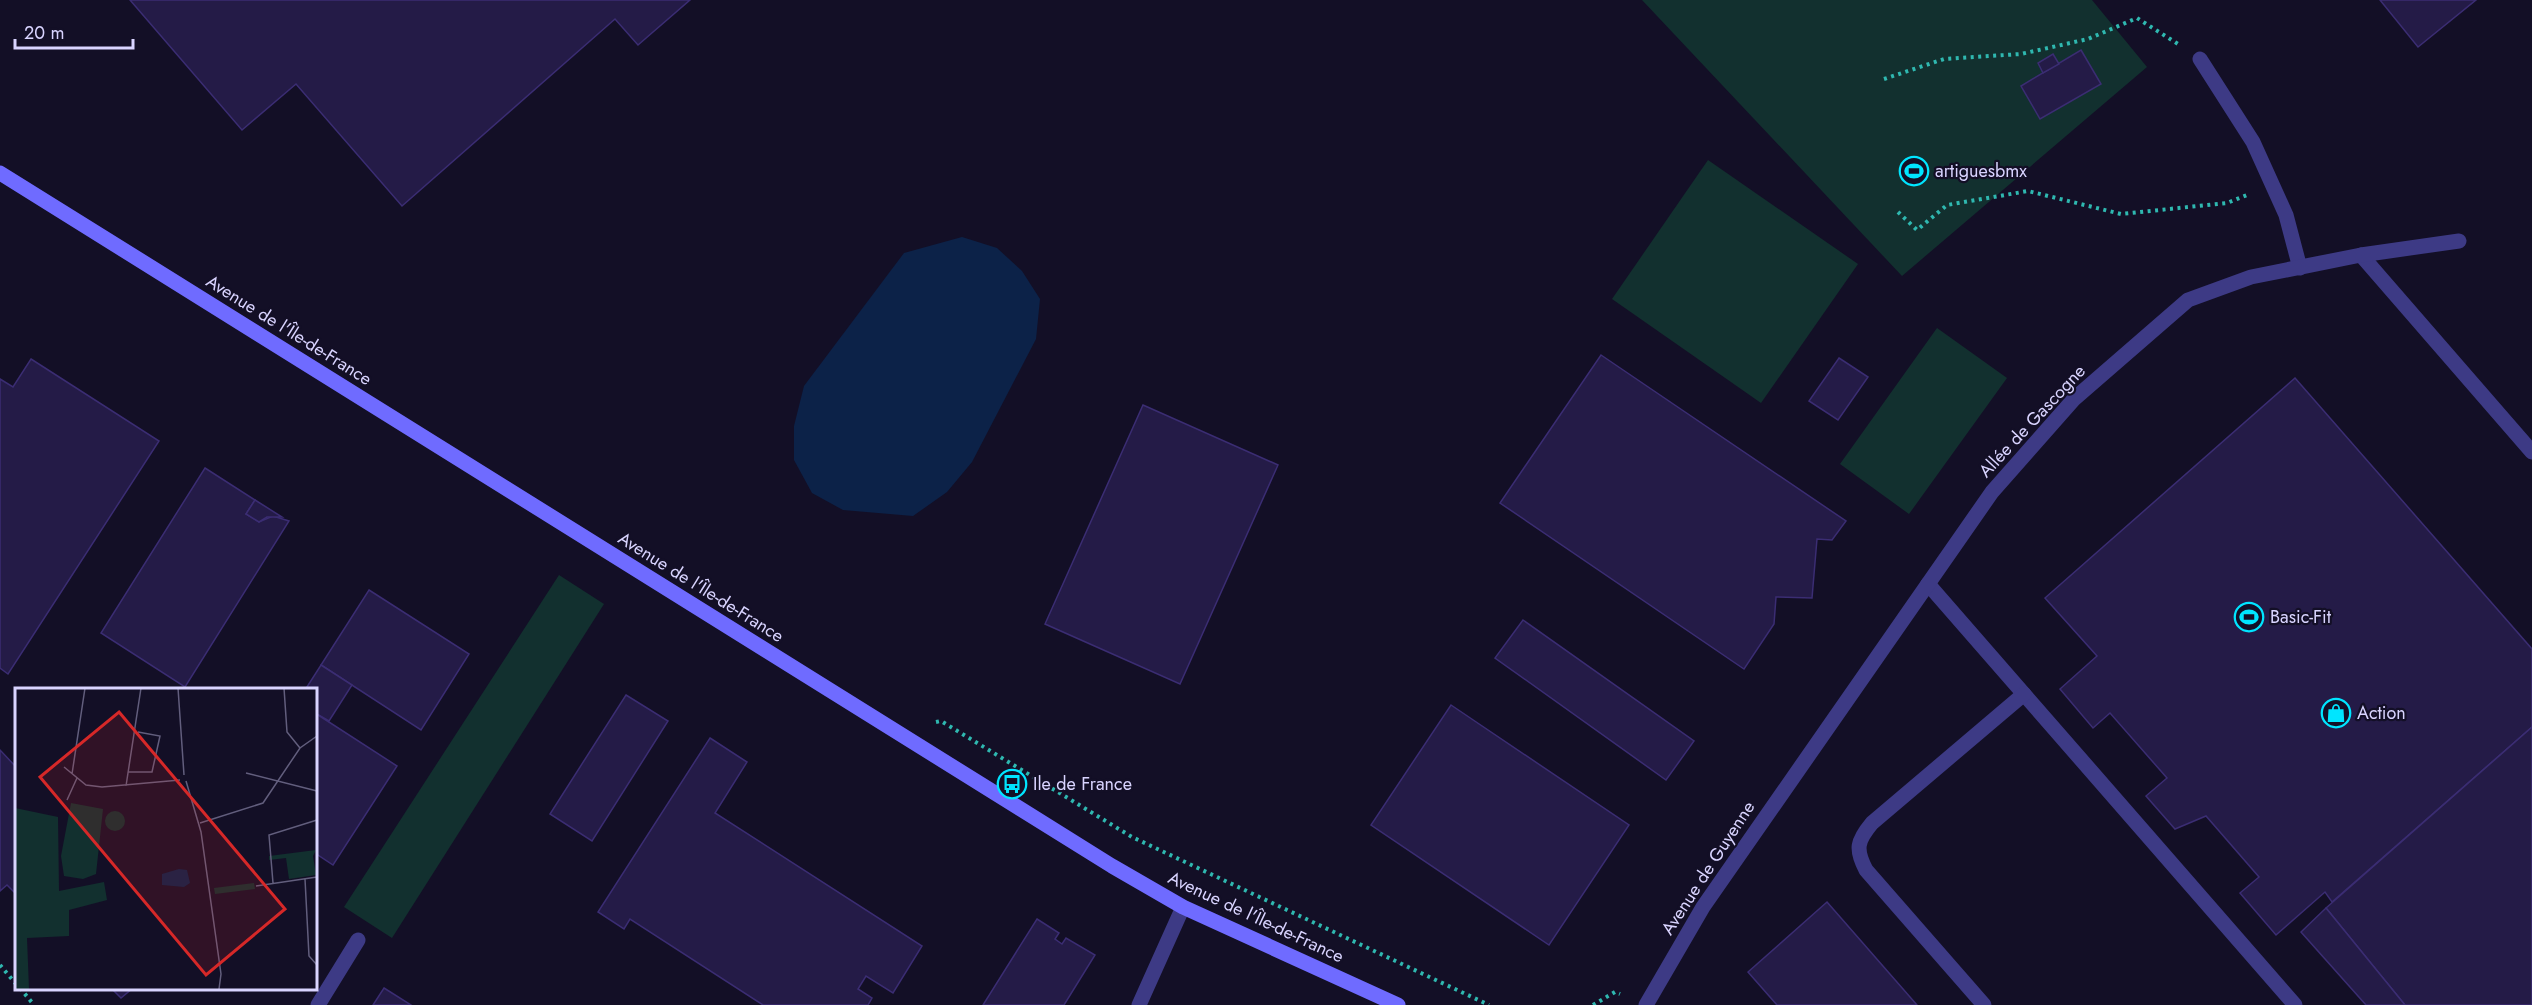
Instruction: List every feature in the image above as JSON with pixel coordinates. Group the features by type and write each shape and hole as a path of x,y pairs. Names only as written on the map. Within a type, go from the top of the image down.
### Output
{"street":[{"path":"2200,58 2253,142 2286,215 2300,268"},
{"name":"Avenue de l'Île-de-France","path":"0,173 1112,866 1183,907 1398,1005"},
{"name":"Allée de Gascogne","path":"1807,756 1992,492 2074,399 2188,300 2251,277 2361,255 2459,241"},
{"path":"2361,255 2532,452"},
{"path":"1929,584 2295,1005"},
{"path":"1984,1005 1866,870 1858,854 1860,837 1872,823 2024,694"},
{"name":"Avenue de Guyenne","path":"1646,1005 1703,907 1807,756"},
{"path":"1139,1005 1183,907"},
{"path":"318,1005 358,940"}],"path":[{"path":"1884,79 1944,59 2021,54 2088,39 2137,18 2200,58"},
{"path":"1898,212 1917,230 1947,205 2028,191 2121,213 2228,203 2272,184"},
{"path":"890,728 941,721 1132,837 1489,1005"},
{"path":"0,965 15,983"},
{"path":"22,990 34,1005"}],"green space":[{"name":"artiguesbmx","path":"1642,0 2092,0 2147,67 1902,276"},
{"path":"1708,160 1858,264 1761,403 1612,299"},
{"path":"1937,328 2007,378 1909,514 1840,464"},
{"path":"559,575 604,604 392,938 344,907"}],"water":[{"path":"962,237 997,248 1022,271 1040,299 1036,339 972,462 947,492 913,516 843,510 812,493 794,460 794,426 804,386 904,253"}],"building":[{"path":"130,0 690,0 638,45 615,19 402,206 296,84 242,130"},
{"path":"2380,0 2476,0 2418,47"},
{"path":"2081,50 2101,84 2040,119 2021,86"},
{"path":"2053,54 2059,64 2043,73 2038,63"},
{"path":"1601,355 1846,521 1832,540 1817,539 1812,598 1776,597 1774,624 1744,669 1500,503"},
{"path":"1839,358 1868,377 1838,420 1809,401"},
{"path":"31,359 159,441 8,674 0,668 0,379 13,387"},
{"path":"2295,378 2532,649 2532,727 2332,902 2325,892 2276,935 2240,893 2259,877 2206,816 2175,829 2146,796 2167,778 2110,713 2093,728 2060,689 2097,656 2045,598"},
{"path":"1143,405 1278,465 1180,684 1045,624"},
{"path":"205,468 255,500 246,514 259,522 273,516 289,521 185,687 101,633"},
{"path":"255,500 282,517 267,517 259,522 246,514"},
{"path":"369,590 469,654 421,730 321,665"},
{"path":"1523,620 1694,741 1666,780 1495,658"},
{"path":"321,665 352,685 329,721 316,714 316,688 306,688"},
{"path":"626,695 668,721 592,841 550,814"},
{"path":"1451,705 1629,825 1549,945 1371,825"},
{"path":"316,714 397,766 333,865 316,854"},
{"path":"2532,727 2532,1005 2405,1005 2326,908"},
{"path":"710,738 747,762 715,813 922,946 893,993 866,976 858,989 872,998 868,1005 763,1005 630,919 624,929 598,912"},
{"path":"0,750 15,766 15,893 7,885 0,891"},
{"path":"1827,902 1917,1005 1777,1005 1748,972"},
{"path":"2326,908 2405,1005 2366,1005 2301,932"},
{"path":"1037,919 1059,933 1055,939 1062,944 1066,938 1095,955 1064,1005 983,1005"},
{"path":"384,988 411,1005 373,1005"},
{"path":"113,990 131,990 121,998"}],"place":[{"name":"artiguesbmx","path":"1914,171"},
{"name":"Basic-Fit","path":"2249,617"},
{"name":"Action","path":"2336,713"},
{"name":"Ile de France","path":"1012,784"}]}
